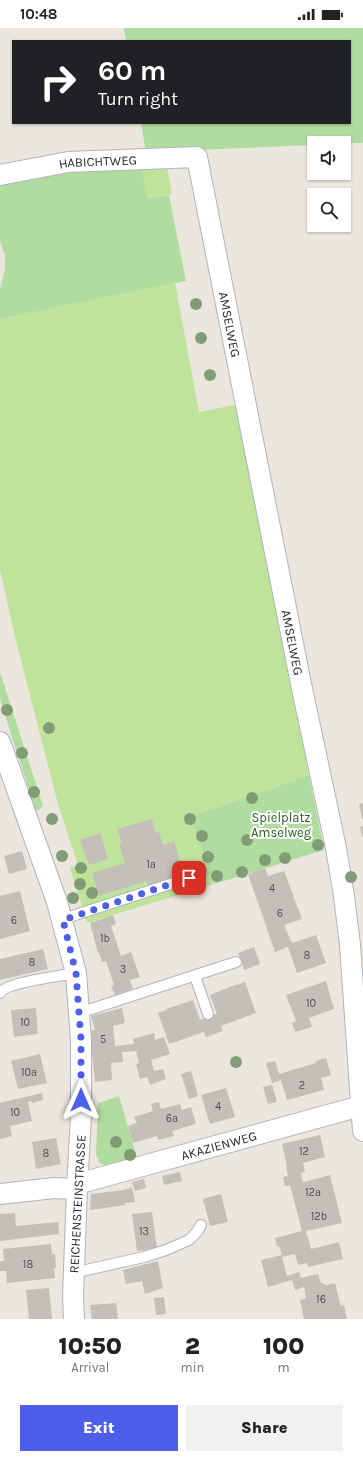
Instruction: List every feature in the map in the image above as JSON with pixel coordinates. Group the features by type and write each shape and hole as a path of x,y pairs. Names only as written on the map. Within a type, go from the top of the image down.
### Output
{"street":[{"name":"HABICHTWEG","path":"0,175 68,162 197,157"},
{"name":"AMSELWEG","path":"197,157 301,684 336,848 350,945 363,1131"},
{"name":"REICHENSTEINSTRASSE","path":"0,742 63,920 76,973 81,1040 81,1116 72,1296 74,1319"},
{"name":"AKAZIENWEG","path":"0,1194 77,1186 361,1106"}],"lane":[{"path":"63,920 189,878"},
{"path":"79,1014 236,962"},
{"path":"0,993 2,990 12,985 76,973"},
{"path":"195,976 208,1014"},
{"path":"74,1273 166,1250 189,1240 197,1232 201,1225"}],"green space":[{"path":"124,28 363,28 363,143 351,143 351,136 307,136 307,145 146,152 141,124 351,124 351,40 126,40"},
{"path":"167,166 172,194 147,198 142,168"},
{"path":"142,168 148,198 169,195 186,281 0,319 0,289 5,269 5,256 0,241 0,183 67,171"},
{"path":"175,283 199,412 235,405 310,754 306,761 309,775 190,817 214,884 87,923 70,868 78,865 58,804 16,641 0,570 0,319"},
{"path":"0,672 43,806 36,812 0,699"},
{"name":"Spielplatz Amselweg","path":"309,775 324,850 214,884 190,817"},
{"path":"119,1096 137,1158 107,1166 100,1163 96,1155 98,1103"}],"building":[{"path":"363,803 363,819 362,819 359,804"},
{"path":"152,819 156,833 159,832 163,845 174,841 184,875 149,886 147,881 99,896 92,873 125,863 119,844 122,843 117,829"},
{"path":"363,826 363,837 362,837 360,827"},
{"path":"100,833 108,859 89,865 80,840"},
{"path":"22,851 27,869 9,874 4,856"},
{"path":"206,866 210,874 194,880 191,872"},
{"path":"265,868 268,876 284,871 302,919 284,925 292,943 316,935 326,963 297,973 288,947 275,952 248,874"},
{"path":"20,891 30,931 0,939 0,896"},
{"path":"113,915 116,924 111,926 121,956 131,952 140,977 130,980 133,989 115,995 111,986 114,985 106,961 102,962 99,952 98,953 90,923"},
{"path":"254,947 260,964 244,970 238,953"},
{"path":"43,949 48,969 0,980 0,959"},
{"path":"326,981 334,1009 309,1018 312,1027 295,1032 292,1023 296,1021 286,995"},
{"path":"245,982 256,1013 221,1026 223,1031 206,1037 204,1032 169,1044 158,1013 193,1000 200,1020 217,1014 210,995"},
{"path":"36,1008 38,1034 14,1037 11,1010"},
{"path":"122,1008 125,1023 113,1026 115,1046 134,1044 133,1039 154,1033 155,1040 164,1037 170,1054 151,1060 154,1071 163,1069 166,1079 150,1085 147,1077 140,1079 136,1064 139,1063 136,1051 122,1052 123,1062 111,1063 112,1080 95,1082 90,1031 95,1030 91,1016"},
{"path":"40,1054 47,1083 18,1089 11,1061"},
{"path":"326,1058 331,1075 321,1078 324,1090 287,1100 281,1080 272,1083 266,1063 275,1061 279,1074 316,1063 316,1061"},
{"path":"191,1071 198,1096 189,1099 181,1074"},
{"path":"272,1085 277,1102 268,1104 263,1087"},
{"path":"226,1088 235,1117 210,1124 201,1095"},
{"path":"42,1093 43,1100 32,1103 31,1101 28,1102 32,1121 10,1126 12,1136 0,1139 0,1103"},
{"path":"159,1102 161,1109 180,1104 182,1110 191,1107 196,1124 172,1131 174,1136 158,1140 157,1136 133,1143 128,1126 137,1123 134,1117 153,1111 151,1104"},
{"path":"320,1135 325,1157 303,1163 305,1172 301,1173 303,1182 330,1175 342,1223 306,1231 311,1249 339,1242 343,1259 308,1267 307,1263 298,1265 295,1254 282,1257 287,1276 299,1272 301,1278 318,1274 321,1283 326,1285 335,1283 341,1306 344,1305 347,1319 304,1319 300,1300 306,1298 304,1287 295,1290 292,1280 268,1287 261,1260 282,1255 279,1246 277,1247 275,1238 302,1231 290,1185 285,1186 283,1177 288,1176 282,1144"},
{"path":"56,1138 61,1164 36,1169 32,1142"},
{"path":"180,1172 182,1181 164,1185 162,1176"},
{"path":"144,1179 146,1188 135,1191 132,1182"},
{"path":"132,1187 135,1202 125,1203 126,1205 90,1210 91,1194 124,1190"},
{"path":"221,1194 228,1222 210,1226 203,1199"},
{"path":"152,1212 157,1248 137,1251 132,1214"},
{"path":"15,1213 16,1226 58,1222 59,1234 0,1241 0,1214"},
{"path":"51,1244 52,1254 55,1254 55,1278 7,1283 6,1271 0,1271 0,1261 4,1261 3,1249"},
{"path":"158,1261 163,1288 145,1294 142,1281 126,1284 123,1270"},
{"path":"49,1288 52,1319 29,1319 26,1290"},
{"path":"164,1297 166,1314 156,1315 154,1298"},
{"path":"116,1303 118,1319 92,1319 90,1305"}],"route":[{"path":"81,1100 81,1040 76,973 63,920 189,878"}]}
